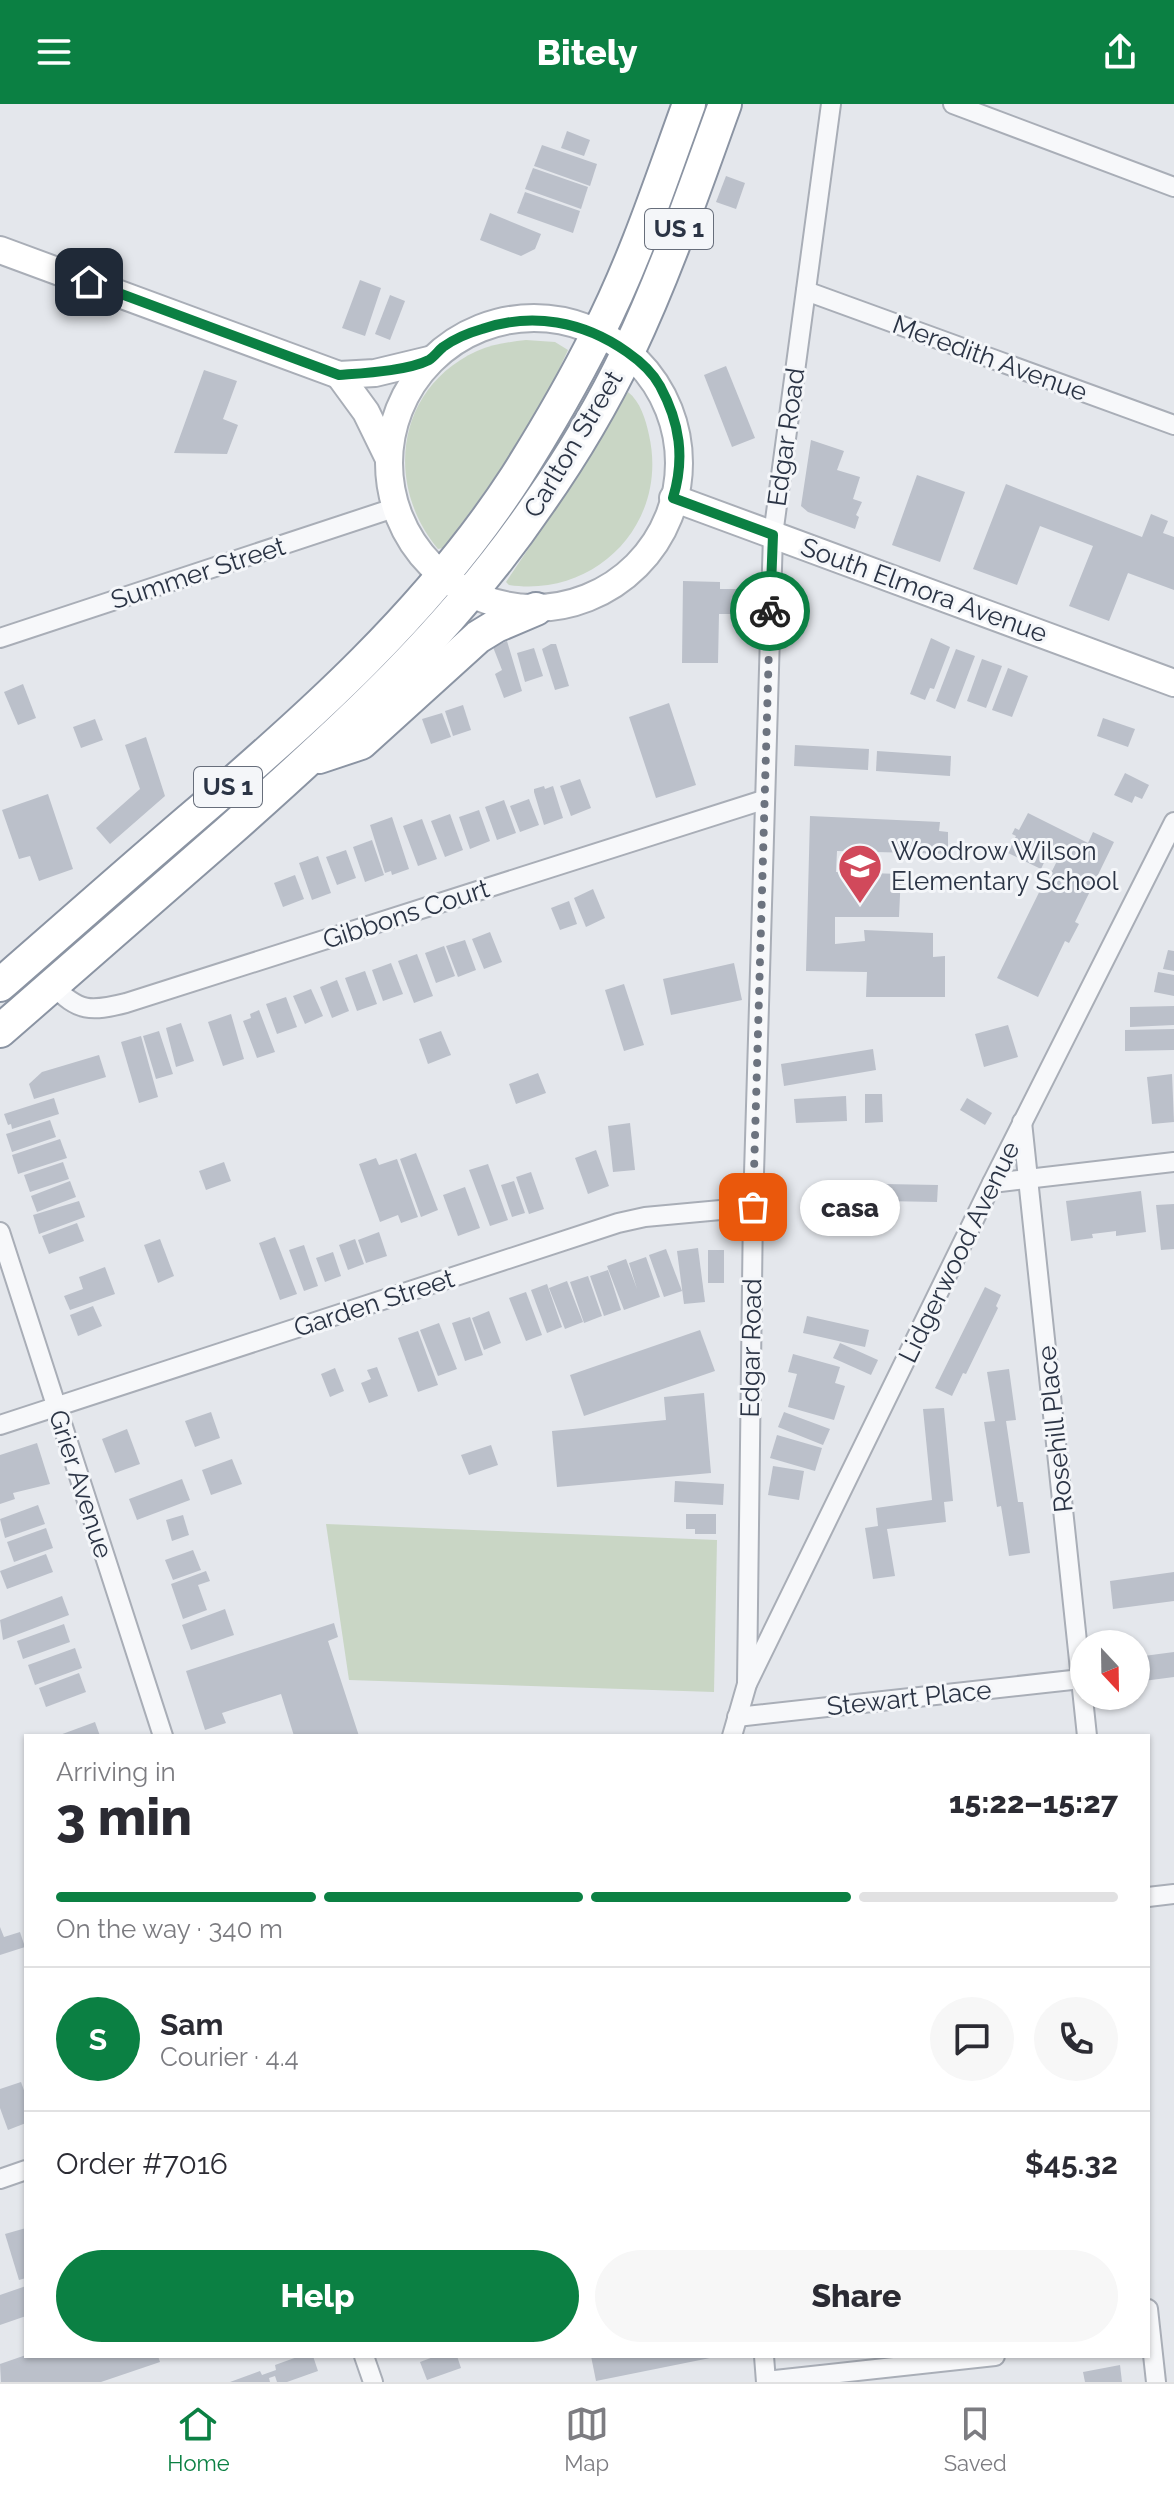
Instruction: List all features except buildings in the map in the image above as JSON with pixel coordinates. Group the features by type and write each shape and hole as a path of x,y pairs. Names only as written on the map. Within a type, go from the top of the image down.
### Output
{"highway":[{"name":"Carlton Street","path":"442,575 516,477 598,334 645,223 689,104"},
{"name":"Carlton Street","path":"470,595 540,503 628,352 725,104"},
{"name":"US 1","path":"0,985 307,716 387,639 442,575"},
{"name":"US 1","path":"0,1031 309,760 414,660 470,595"},
{"path":"309,760 361,743 470,644 496,626 536,609"}],"main road":[{"path":"0,250 339,375 375,373 429,360"},
{"path":"554,321 574,324 628,352 657,380 677,424 681,465 673,498 648,548 620,578 595,594 573,603 536,609 505,606 470,595 442,575 414,543 397,507 390,481 389,459 397,408 408,387 429,360 443,347 467,334 502,323 554,321"},
{"path":"339,375 366,412 389,459"},
{"name":"South Elmora Avenue","path":"673,498 1174,683"}],"street":[{"path":"953,104 1174,187"},
{"name":"Edgar Road","path":"747,1684 753,1207 773,535 828,105"},
{"name":"Meredith Avenue","path":"806,291 1174,425"},
{"name":"Summer Street","path":"0,638 397,507"},
{"name":"Gibbons Court","path":"52,985 70,1003 79,1006 105,1008 126,1003 763,800"},
{"name":"Lidgerwood Avenue","path":"747,1684 1022,1122 1174,822"},
{"name":"Rosehill Place","path":"1022,1122 1076,1630"},
{"path":"992,1183 1174,1162"},
{"name":"Garden Street","path":"0,1425 618,1223 645,1217 753,1207"},
{"name":"Grier Avenue","path":"0,1232 162,1734"},
{"name":"Stewart Place","path":"737,1717 1070,1680"},
{"path":"733,1734 747,1684"},
{"name":"Rosehill Place","path":"1084,1710 1087,1734"},
{"path":"1150,1897 1174,1894"},
{"path":"0,2179 24,2171"},
{"path":"1150,2339 1156,2382"},
{"path":"365,2358 373,2382"},
{"path":"764,2358 766,2382 977,2358"}],"green space":[{"path":"526,340 555,342 568,350 512,452 443,548 438,549 421,523 410,496 405,468 407,440 415,413 429,388 450,367 477,351"},
{"path":"628,392 636,400 644,417 652,467 648,497 636,525 619,548 597,566 570,579 541,586 509,585 506,582 576,478"},
{"path":"326,1524 717,1540 714,1692 349,1680"}],"way so far":[{"path":"753,1207 770,611"}],"place":[{"name":"Woodrow Wilson Elementary School","path":"860,905"},
{"name":"casa","path":"753,1207"}],"route":[{"path":"89,282 339,375 375,373 429,360 443,347 467,334 502,323 554,321 574,324 598,334 649,369 667,400 677,424 681,465 673,498 773,535 770,611"}]}
